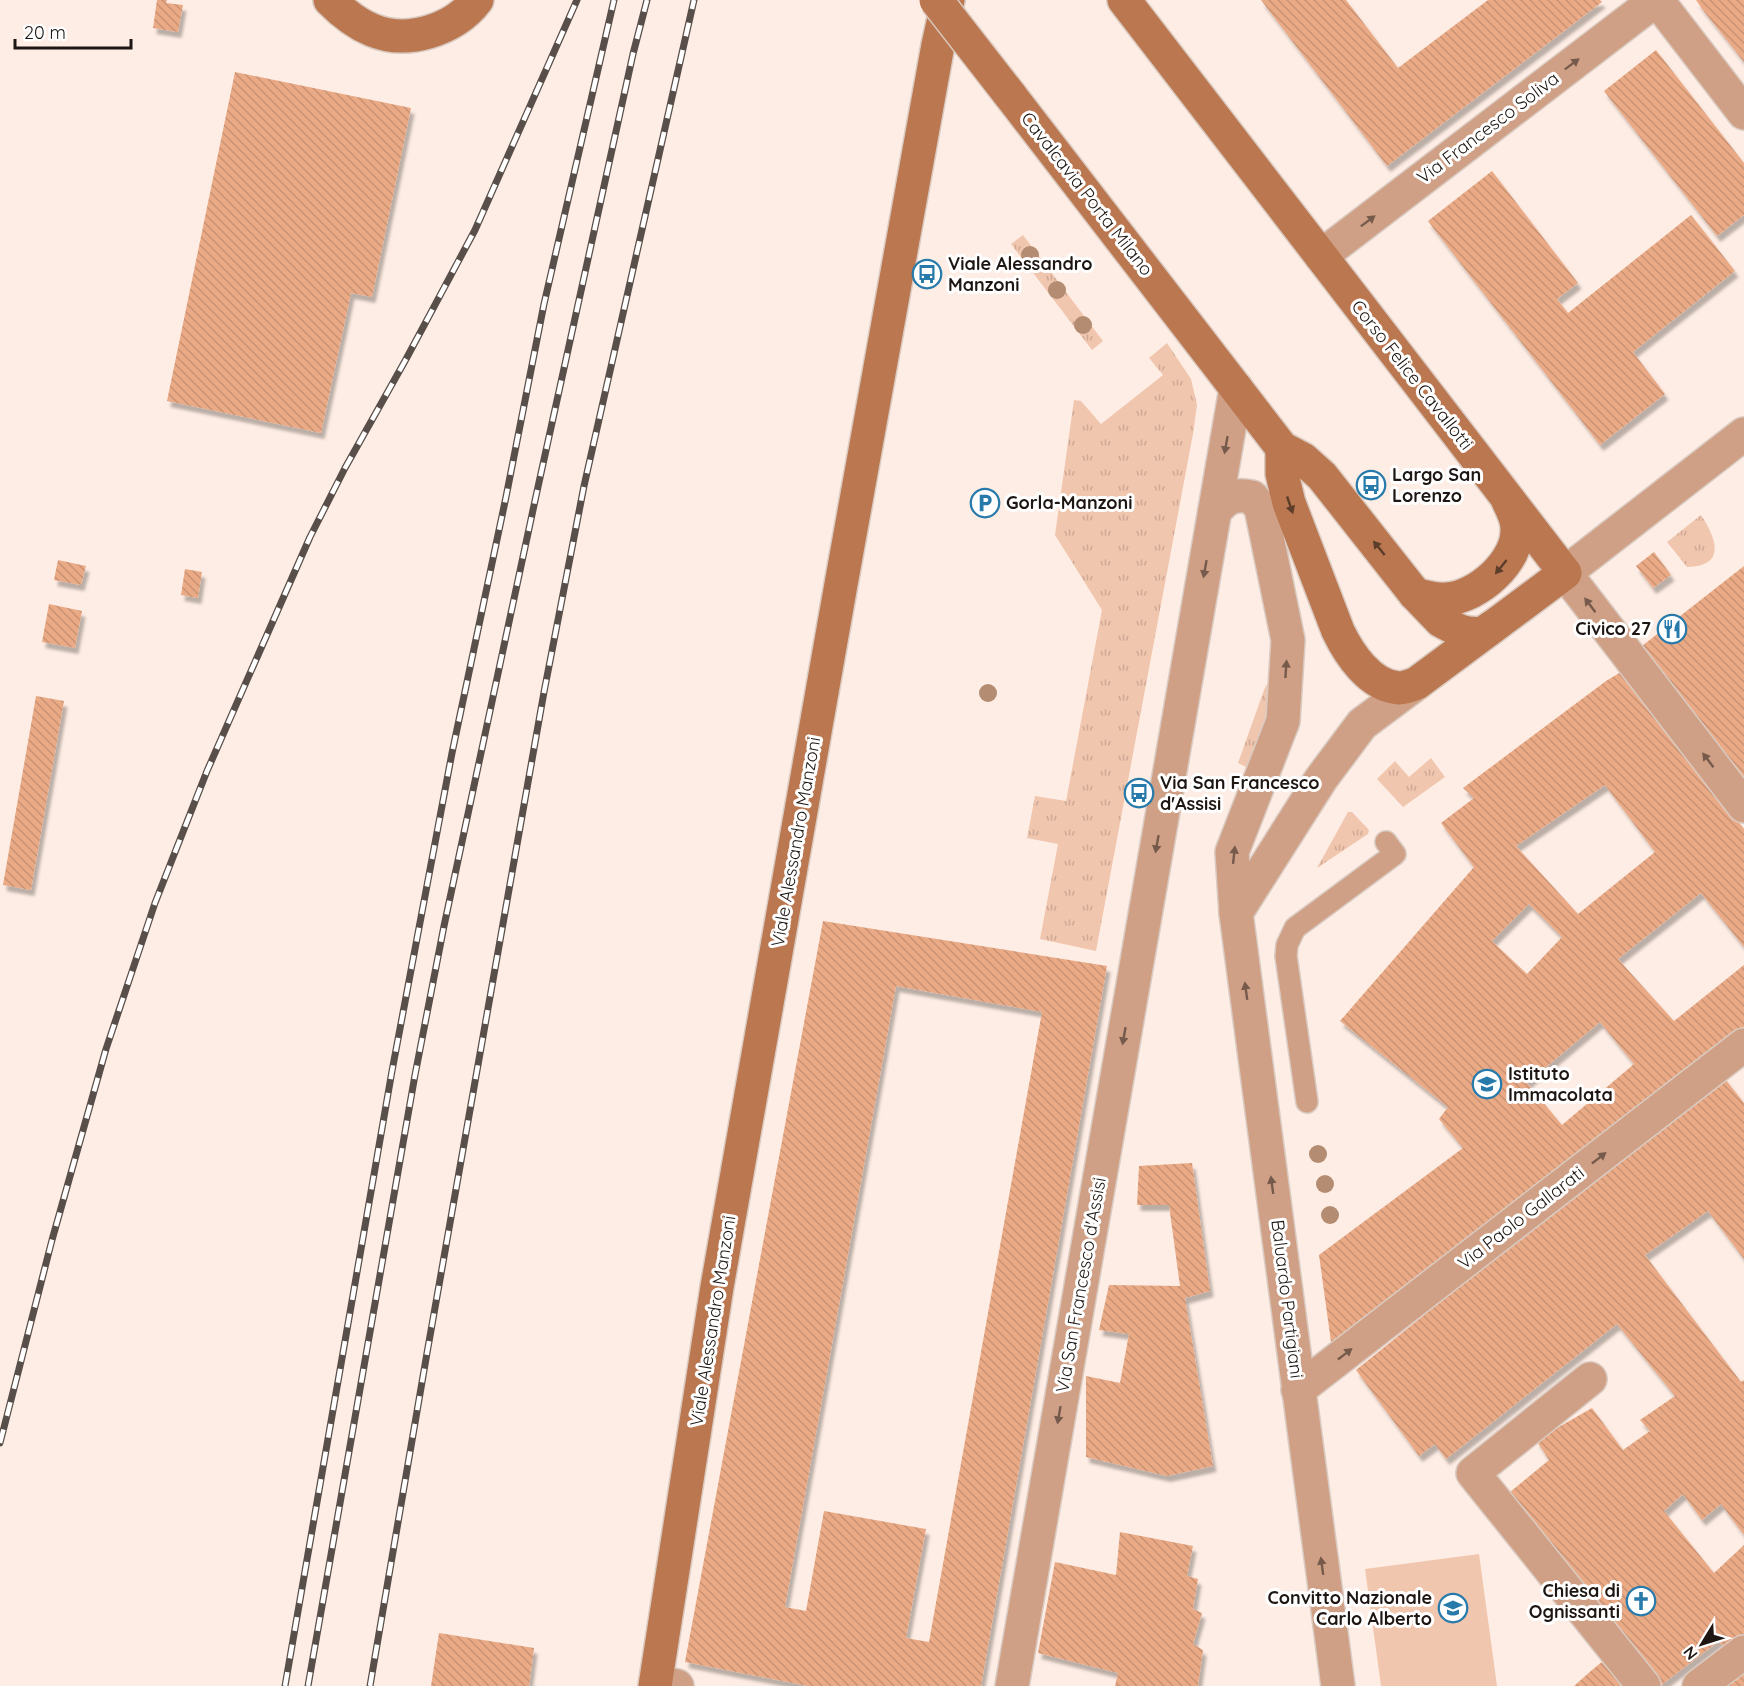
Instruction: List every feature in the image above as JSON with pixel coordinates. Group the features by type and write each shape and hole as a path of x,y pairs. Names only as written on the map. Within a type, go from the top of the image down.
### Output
{"main road":[{"path":"330,0 339,10 356,22 374,31 399,36 421,34 444,26 462,15 477,0"},
{"name":"Cavalcavia Porta Milano","path":"936,0 1236,388"},
{"name":"Viale Alessandro Manzoni","path":"662,1685 717,1287 850,532 948,0"},
{"name":"Corso Felice Cavallotti","path":"1124,0 1565,573"},
{"path":"1236,388 1282,448 1303,459 1322,476 1437,623 1444,653 1429,674"},
{"path":"1282,448 1282,474 1289,503 1345,645 1366,670 1386,684 1400,688 1429,674 1565,573"},
{"path":"1424,604 1434,599 1467,595 1479,588 1500,569 1509,557 1515,543 1517,528 1513,511 1505,494"},
{"path":"1424,604 1451,627 1469,633 1482,634 1492,627"}],"street":[{"name":"Via Francesco Soliva","path":"1321,256 1656,0"},
{"path":"1656,0 1744,113"},
{"name":"Via San Francesco d'Assisi","path":"1012,1686 1236,388"},
{"path":"1565,573 1744,434"},
{"path":"1215,511 1227,499 1235,495 1252,497 1261,508 1288,640 1283,721 1232,852 1236,913"},
{"name":"Corso Felice Cavallotti","path":"1565,573 1744,806"},
{"path":"1236,913 1321,779 1362,724 1429,674"},
{"name":"Baluardo Partigiani","path":"1236,913 1338,1686"},
{"name":"Via Paolo Gallarati","path":"1298,1390 1744,1045"},
{"path":"1590,1379 1473,1473 1644,1686"},
{"path":"1699,1686 1744,1652"}],"lane":[{"path":"1307,1102 1286,956 1287,945 1295,928 1395,854 1386,842"}],"green space":[{"path":"1023,235 1103,341 1092,350 1011,244"},
{"path":"1167,343 1191,379 1197,405 1096,951 1040,939 1058,844 1027,838 1035,796 1066,801 1102,610 1055,535 1074,400 1081,401 1101,424 1163,375 1149,358"},
{"path":"1701,515 1711,533 1715,549 1708,562 1687,567 1667,542"},
{"path":"1277,665 1274,700 1250,769 1238,763 1264,690"},
{"path":"1431,758 1445,777 1403,807 1377,779 1395,761 1409,777"},
{"path":"1348,812 1352,812 1369,830 1368,834 1317,868"},
{"path":"1479,1554 1497,1686 1381,1686 1365,1569"}],"building":[{"path":"157,0 167,0 166,3 183,5 178,32 153,28"},
{"path":"1261,0 1346,0 1398,68 1488,0 1600,0 1602,2 1387,166"},
{"path":"1696,0 1744,0 1744,62 1703,10"},
{"path":"1656,50 1744,163 1744,215 1717,236 1604,91"},
{"path":"235,72 411,108 372,297 351,293 321,433 167,401"},
{"path":"1492,171 1578,283 1557,299 1568,313 1691,215 1735,271 1633,352 1665,394 1600,445 1428,221"},
{"path":"1654,552 1671,575 1653,588 1636,566"},
{"path":"58,560 86,566 81,585 54,580"},
{"path":"1744,566 1744,778 1642,646"},
{"path":"185,569 202,572 198,598 181,595"},
{"path":"49,604 82,611 75,648 42,642"},
{"path":"1621,672 1744,829 1744,947 1701,893 1618,959 1674,1021 1744,965 1744,1033 1332,1349 1319,1255 1463,1148 1439,1119 1448,1107 1340,1021 1474,867 1441,823 1474,798 1463,788","holes":["1605,785 1655,852 1578,914 1516,846","1529,904 1562,937 1527,974 1492,941","1600,1022 1634,1064 1562,1125 1527,1083"]},
{"path":"36,696 64,701 31,890 3,885"},
{"path":"823,921 1107,966 981,1686 808,1686 685,1662","holes":["896,986 1042,1012 929,1642 906,1638 926,1529 824,1511 806,1611 785,1607"]},
{"path":"1722,1075 1744,1103 1744,1259 1708,1211 1645,1255 1741,1382 1744,1380 1744,1535 1721,1504 1702,1520 1683,1494 1664,1511 1714,1573 1744,1545 1744,1642 1728,1654 1719,1641 1660,1686 1510,1492 1549,1460 1536,1440 1592,1408 1623,1450 1650,1431 1640,1420 1675,1396 1617,1324 1446,1459 1435,1444 1419,1456 1356,1370"},
{"path":"1192,1163 1210,1291 1185,1298 1213,1466 1167,1476 1086,1457 1086,1376 1120,1383 1129,1334 1099,1330 1109,1285 1180,1286 1169,1205 1137,1205 1139,1166"},
{"path":"1120,1532 1193,1546 1187,1576 1198,1579 1193,1609 1202,1613 1193,1644 1203,1650 1198,1686 1115,1686 1118,1673 1038,1653 1055,1562 1116,1575"},
{"path":"439,1633 534,1648 529,1686 431,1686"},
{"path":"1608,1657 1633,1686 1574,1686 1592,1670"},
{"path":"1744,1657 1744,1686 1706,1686"}],"railway":[{"path":"0,1443 52,1240 106,1049 155,903 207,771 310,537 345,468 475,230 577,0"},
{"path":"285,1686 392,1071 452,753 544,304 614,0"},
{"path":"308,1686 415,1075 444,926 536,496 633,54 647,0"},
{"path":"370,1686 544,692 584,486 694,0"}],"place":[{"name":"Viale Alessandro Manzoni","path":"927,274"},
{"name":"Largo San Lorenzo","path":"1371,485"},
{"name":"Gorla-Manzoni","path":"985,503"},
{"name":"Civico 27","path":"1672,629"},
{"name":"Via San Francesco d'Assisi","path":"1139,793"},
{"name":"Istituto Immacolata","path":"1487,1084"},
{"name":"Chiesa di Ognissanti","path":"1641,1601"},
{"name":"Convitto Nazionale Carlo Alberto","path":"1453,1608"}]}
